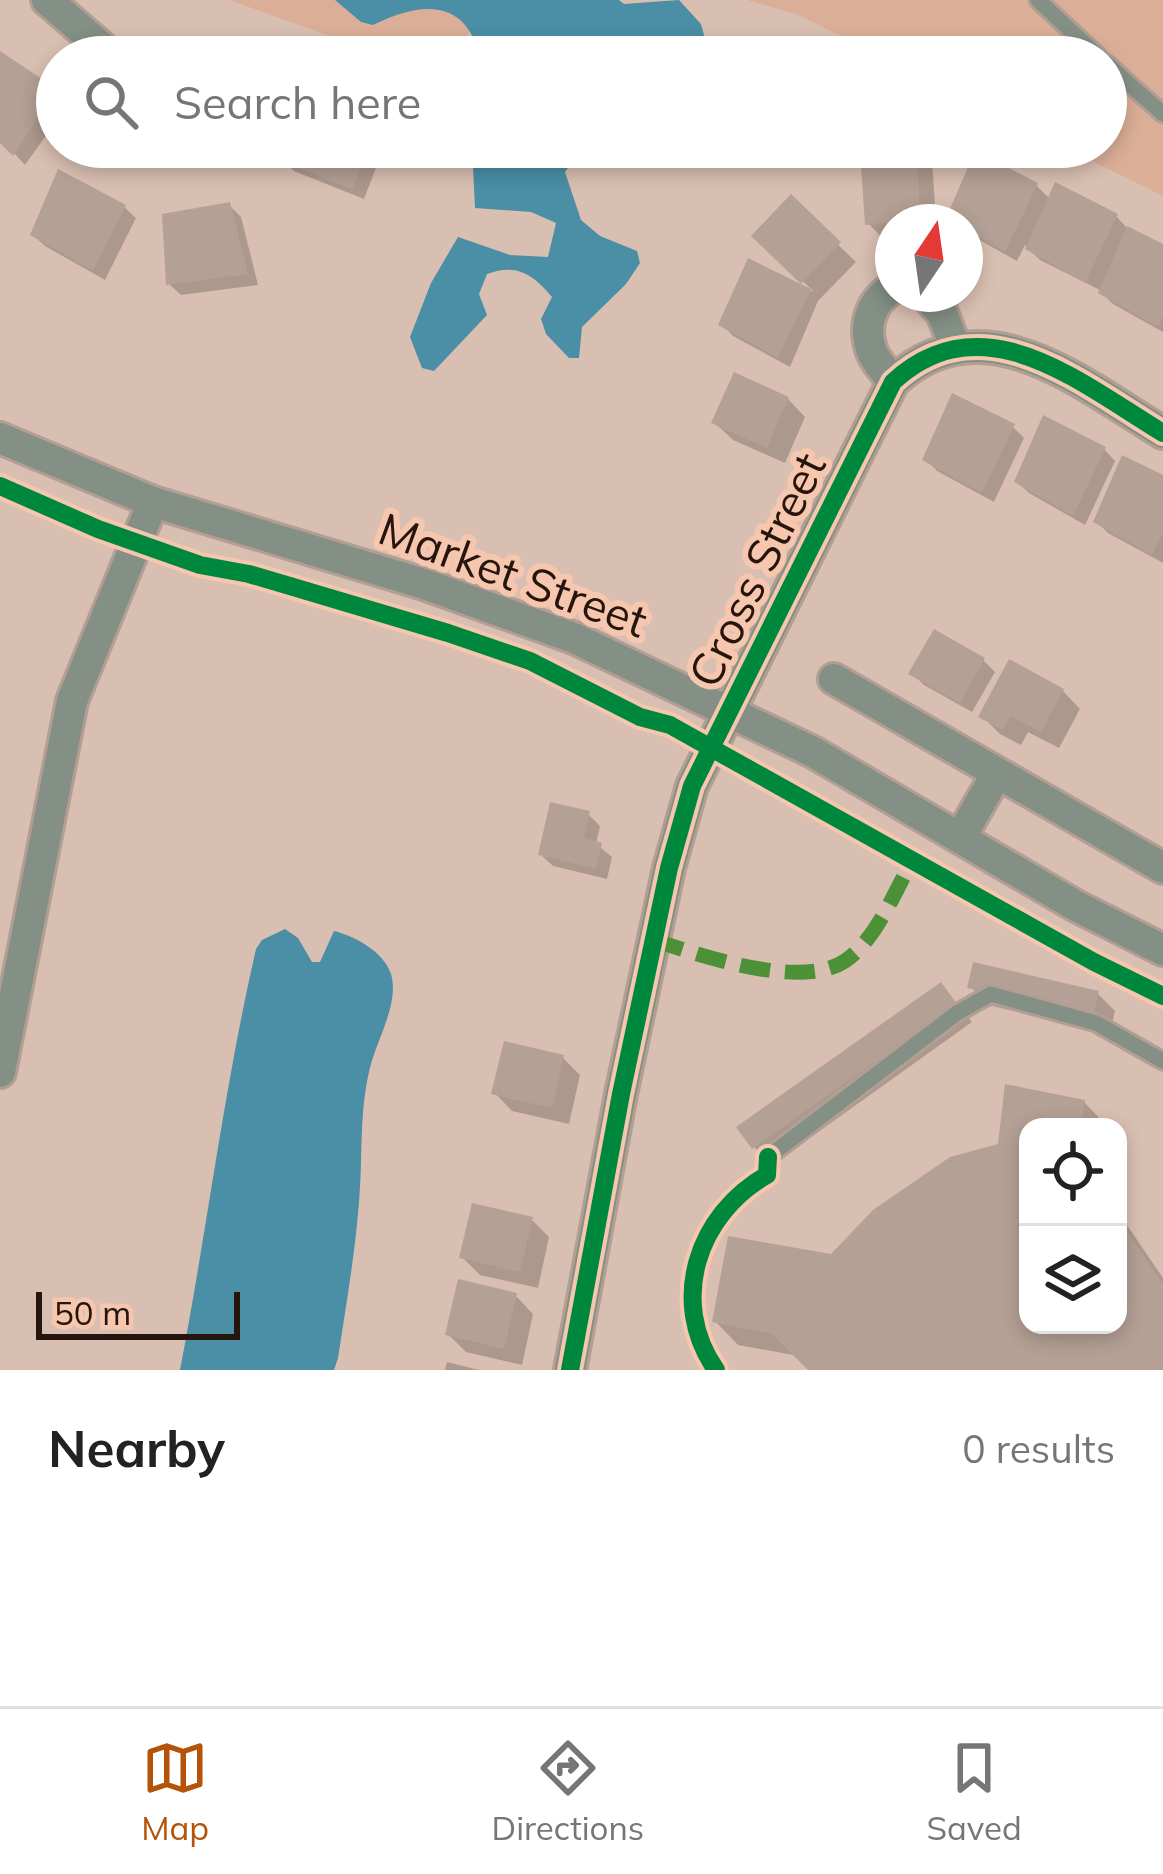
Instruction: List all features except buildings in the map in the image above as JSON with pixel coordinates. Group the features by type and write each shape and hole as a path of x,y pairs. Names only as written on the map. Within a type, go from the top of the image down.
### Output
{"street":[{"path":"47,0 89,36"},
{"path":"875,303 871,349 893,382 915,362 956,346 1002,347 1046,362 1163,433"},
{"path":"941,312 956,346"},
{"name":"Cross Street","path":"570,1370 621,1094 669,868 692,786 893,382"},
{"name":"Market Street","path":"0,438 153,502 424,584 574,638 813,752 1163,950"},
{"path":"0,1072 72,701 153,502"},
{"path":"834,679 1163,868"},
{"path":"960,838 996,775"}],"lane":[{"path":"1038,0 1077,36"},
{"path":"1127,82 1163,114"},
{"path":"768,1157 957,1013 991,994 1096,1023 1163,1060"}],"shaded area":[{"path":"229,0 479,0 468,36 330,36"},
{"path":"747,0 1163,0 1163,196 1106,168 1127,168 1127,36 841,36 796,14"}],"water":[{"path":"335,0 619,0 624,4 679,0 701,24 704,36 472,36 453,15 426,9 373,25 361,22"},
{"path":"473,168 568,168 565,172 581,220 600,236 637,251 640,263 626,284 582,327 579,358 569,358 546,334 541,319 552,297 531,277 507,270 487,274 479,294 487,315 434,371 422,368 410,337 431,283 458,237 510,255 548,257 556,223 531,212 475,208"},
{"path":"285,929 298,938 312,962 320,962 334,931 359,941 382,959 393,986 366,1088 357,1222 338,1358 334,1370 180,1370 256,949 262,940"}],"marked path":[{"path":"654,940 751,967 826,969 845,961 866,941 913,859"}],"cycle path":[{"path":"570,1370 621,1094 669,868 692,786 893,382 927,358 961,348 996,348 1065,373 1163,433"},
{"path":"0,486 98,529 200,565 249,574 530,661 640,717 670,725 1163,996"},
{"path":"716,1370 694,1316 698,1261 723,1212 767,1175 768,1157"}]}
